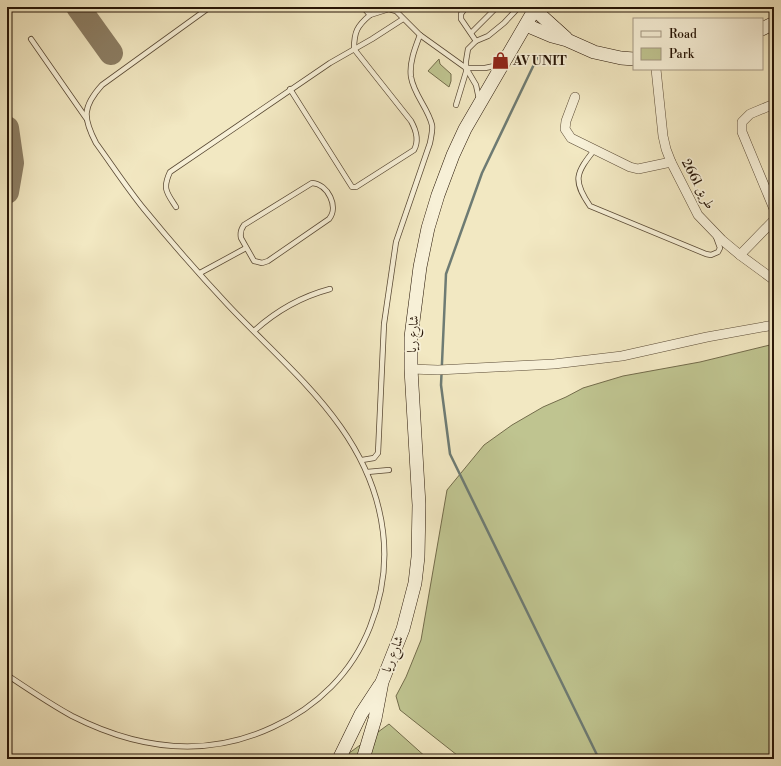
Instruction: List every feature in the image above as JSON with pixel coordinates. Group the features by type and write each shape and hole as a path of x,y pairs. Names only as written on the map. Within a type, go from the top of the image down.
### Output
{"main road":[{"name":"شارع ريا","path":"382,682 403,629 410,606 415,583 418,557 419,505 411,369 414,305 428,228 438,195 453,155 480,103 535,8"},
{"path":"535,8 567,40"},
{"path":"763,28 774,23"},
{"path":"526,25 594,52 633,59"},
{"path":"339,759 362,714 382,682"},
{"path":"363,759 375,719 382,682"}],"street":[{"name":"طريق 2661","path":"656,70 663,136 671,162 698,216 740,255 774,280"},
{"path":"575,97 566,121 565,129 571,138 630,167 638,169 671,162"},
{"path":"774,104 750,114 742,122 742,132 774,210"},
{"path":"740,255 774,220"},
{"path":"411,369 443,370 554,364 622,356 707,337 774,325"}],"lane":[{"path":"86,118 88,105 93,95 102,85 210,7"},
{"path":"363,7 370,15"},
{"path":"466,7 461,14 461,19 476,41"},
{"path":"471,33 497,7"},
{"path":"456,105 466,72 466,55 468,49 476,41 488,36 504,24 519,7"},
{"path":"290,89 350,186 356,187 414,150 417,143 416,130 406,113 354,49 354,36 360,23 370,15 389,9 396,11 420,35 466,68 476,84 480,103"},
{"path":"176,207 165,188 165,183 170,172 259,112 290,89 403,19"},
{"path":"362,460 374,458 378,454 384,324 396,242 430,143 432,128 429,116 415,90 411,77 412,60 420,35"},
{"path":"7,676 70,715 101,729 145,743 189,747 218,745 257,734 282,724 328,691 340,678 359,650 374,617 382,582 384,541 376,496 362,460 327,408 200,273 143,208 96,143 86,118 31,39"},
{"path":"466,68 485,68 504,63"},
{"path":"595,149 580,169 579,175 581,193 590,206 706,254 714,254 718,252 720,248 714,232"},
{"path":"312,183 320,184 324,187 333,205 333,213 329,219 265,262 260,263 254,261 246,248 240,234 244,225 312,183"},
{"path":"200,273 246,248"},
{"path":"254,331 266,320 288,305 310,295 330,289"},
{"path":"367,472 389,470"}],"green space":[{"path":"439,59 440,64 451,74 449,87 428,71"},
{"path":"774,344 774,759 462,759 400,710 396,696 406,677 421,640 447,490 484,445 512,425 543,407 583,388 623,376 700,362"},
{"path":"389,724 428,759 341,759"}],"waterway":[{"path":"538,56 482,173 446,274 441,385 450,454 599,759"}],"taxiway":[{"path":"78,7 111,53"},
{"path":"7,128 12,163 7,192"}],"place":[{"name":"AV UNIT","path":"500,61"}]}
